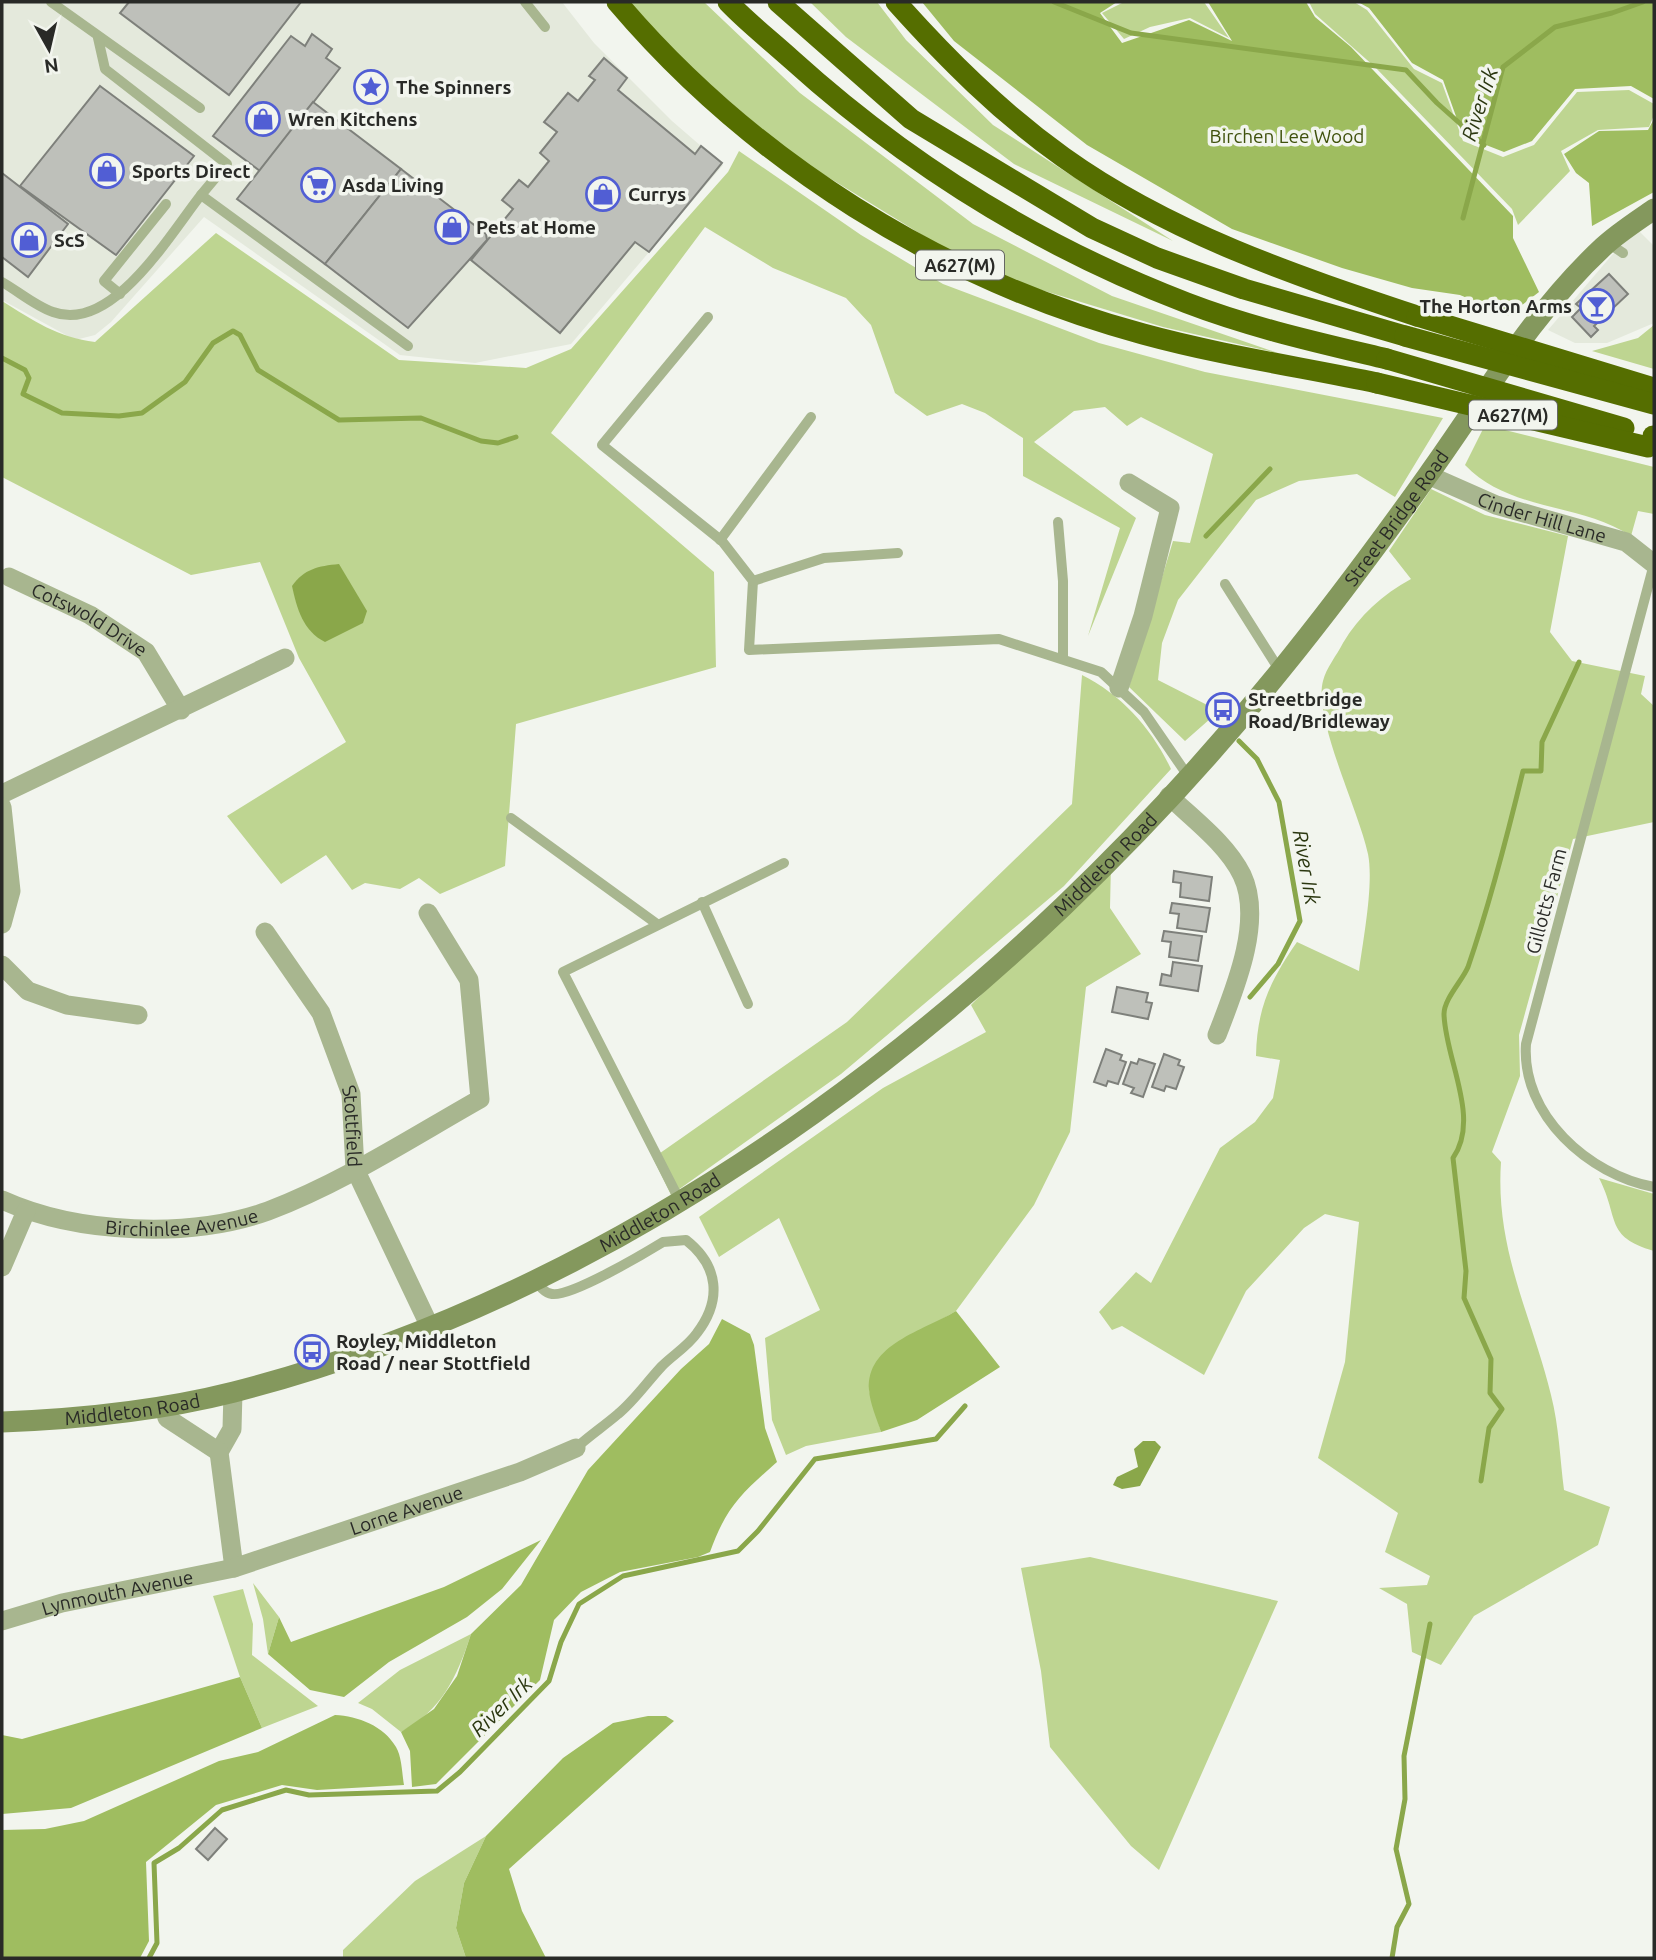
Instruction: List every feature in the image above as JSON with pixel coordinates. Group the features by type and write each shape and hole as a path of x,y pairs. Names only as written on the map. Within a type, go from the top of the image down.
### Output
{"highway":[{"name":"A627(M)","path":"617,2 652,43 737,122 852,207 946,258 1031,297 1143,334 1652,442"},
{"name":"A627(M)","path":"728,2 827,91 913,158 988,207 1098,265 1188,303 1283,334 1387,359 1652,442"},
{"name":"A627(M)","path":"778,2 911,119 1092,228 1157,258 1244,289 1654,404"},
{"path":"896,2 980,91 1064,158 1114,189 1244,256 1417,316 1654,388"}],"main road":[{"name":"Street Bridge Road","path":"1192,772 1280,671 1428,475 1525,335 1654,209"},
{"name":"Middleton Road","path":"2,1422 55,1420 164,1406 233,1392 315,1368 430,1327 536,1279 680,1201 812,1115 941,1016 1054,915 1192,772"}],"street":[{"name":"Cinder Hill Lane","path":"1428,475 1496,505 1626,542 1654,564"},
{"path":"1119,688 1143,616 1170,508 1129,482"},
{"name":"Cotswold Drive","path":"9,577 90,615 146,652 181,710"},
{"path":"2,794 285,658"},
{"path":"1169,796 1231,858 1246,886 1249,914 1245,956 1217,1035"},
{"path":"2,807 11,891 2,924"},
{"name":"Birchinlee Avenue","path":"2,1200 26,1211 120,1229 216,1224 267,1211 355,1169 480,1099 468,980 428,913"},
{"name":"Stottfield","path":"265,932 321,1013 351,1094 355,1169 430,1327"},
{"path":"2,965 28,991 41,996 67,1005 138,1015"},
{"path":"2,1267 26,1211"},
{"path":"233,1392 232,1429 219,1452 234,1568"},
{"path":"164,1406 167,1418 219,1452"},
{"name":"Lorne Avenue","path":"234,1568 520,1472 576,1448"},
{"name":"Lynmouth Avenue","path":"2,1621 62,1603 234,1568"}],"lane":[{"path":"51,2 98,38 121,49 200,108"},
{"path":"526,2 545,27"},
{"path":"2,282 54,313 79,315 105,306 120,294 227,164 105,69 98,38"},
{"path":"201,195 408,346"},
{"path":"120,294 104,281 166,204"},
{"path":"708,317 603,445 720,540 753,581 749,650 999,639 1101,672 1144,712 1192,772"},
{"path":"720,540 811,417"},
{"path":"1058,522 1063,582 1063,658"},
{"path":"753,581 824,558 898,552"},
{"name":"Gillotts Farm","path":"1654,564 1530,1031 1525,1068 1531,1089 1552,1125 1581,1153 1630,1183 1654,1188"},
{"path":"1224,584 1280,671"},
{"path":"511,818 657,924"},
{"path":"680,1201 563,972 784,863"},
{"path":"702,902 748,1004"},
{"path":"536,1279 543,1289 553,1294 560,1293 580,1286 663,1242 686,1240 696,1248 712,1270 716,1285 713,1306 697,1335 674,1354 619,1413 576,1448"}],"shaded area":[{"path":"2,2 562,2 594,43 672,121 723,165 571,344 475,363 400,355 204,217 111,322 95,335 75,340 2,300"},
{"path":"630,2 704,2 800,93 973,224 1112,296 1278,353 1163,327 1025,285 950,252 792,155 670,50"},
{"path":"810,2 877,2 906,40 993,125 1173,241 1014,164 846,37"},
{"path":"1124,2 1204,2 1229,38 1190,18 1150,27 1124,39 1102,13"},
{"path":"1309,2 1354,2 1367,10 1414,69 1442,83 1463,141 1503,157 1534,145 1577,92 1629,90 1654,104 1654,115 1649,127 1598,130 1561,151 1570,171 1518,225 1512,209 1375,67 1315,14"},
{"path":"739,151 861,235 943,284 1099,343 1205,372 1443,418 1395,497 1357,474 1299,481 1256,500 1178,600 1162,643 1158,680 1219,711 1185,741 1129,687 1173,541 1190,543 1213,454 1141,417 1127,426 1105,407 1074,411 1034,442 1136,518 1088,636 1120,528 1023,476 1023,438 985,413 962,404 927,416 895,393 871,325 846,298 773,268 705,227 551,433 714,572 716,667 516,724 505,866 440,894 419,878 400,889 365,883 352,890 326,855 281,884 227,816 346,742 299,658 260,562 191,575 2,477 2,301 58,332 95,342 216,233 399,360 526,368 571,349 728,172"},
{"path":"1638,230 1654,246 1654,323 1607,343 1575,343 1548,330 1612,255"},
{"path":"1654,325 1654,369 1592,351 1638,338"},
{"path":"1485,425 1654,467 1654,514 1638,511 1631,536 1589,517 1503,491 1483,480 1465,465"},
{"path":"1431,489 1485,515 1568,536 1550,632 1572,661 1645,676 1641,694 1654,706 1654,822 1573,839 1519,1035 1520,1076 1492,1152 1501,1162 1503,1224 1509,1253 1554,1407 1564,1490 1610,1507 1598,1545 1474,1616 1441,1665 1412,1652 1407,1604 1379,1588 1427,1585 1430,1576 1385,1552 1398,1513 1318,1458 1345,1362 1359,1222 1325,1214 1304,1228 1246,1291 1204,1375 1122,1326 1112,1330 1099,1312 1136,1272 1151,1283 1220,1148 1255,1122 1273,1098 1280,1060 1256,1056 1259,1023 1272,983 1297,942 1359,971 1369,896 1370,866 1363,836 1330,741 1322,697 1323,681 1329,666 1356,624 1381,599 1411,579 1389,551"},
{"path":"339,564 367,611 363,623 325,642 306,626 292,586 312,569"},
{"path":"1082,675 1123,703 1155,740 1171,769 1064,886 841,1074 671,1195 653,1158 847,1022 1072,804"},
{"path":"1111,863 1110,908 1141,954 1086,987 1070,1132 1034,1205 956,1311 927,1328 869,1390 881,1432 806,1446 786,1455 772,1420 765,1338 820,1310 779,1218 719,1257 699,1217 883,1088 986,1032 971,1005"},
{"path":"1599,1178 1654,1194 1654,1251 1627,1239 1620,1232"},
{"path":"1143,1441 1155,1441 1161,1447 1140,1486 1122,1489 1113,1485 1117,1477 1138,1467 1134,1449"},
{"path":"1090,1557 1278,1601 1159,1870 1131,1846 1050,1747 1041,1671 1021,1568"},
{"path":"253,1583 279,1617 268,1654 263,1619"},
{"path":"243,1589 253,1624 252,1655 318,1706 262,1728 240,1677 213,1596"},
{"path":"471,1634 454,1678 446,1691 427,1713 401,1732 372,1709 358,1703 400,1670"},
{"path":"486,1836 464,1883 456,1928 466,1958 343,1958 343,1950 415,1881"}],"green space":[{"name":"Birchen Lee Wood","path":"922,2 1117,2 1100,13 1122,43 1189,20 1232,41 1208,2 1306,2 1315,17 1351,47 1513,216 1513,238 1539,292 1508,316 1460,295 1412,288 1342,268 1232,229 1087,145 954,41"},
{"path":"1358,2 1654,2 1654,99 1631,86 1575,89 1532,141 1504,152 1463,136 1443,80 1412,63 1369,8"},
{"path":"1654,119 1654,192 1592,226 1589,183 1576,173 1564,154 1599,131 1648,130"},
{"path":"956,1311 1000,1367 917,1420 881,1432 869,1390 871,1374 877,1361 899,1341"},
{"path":"722,1319 750,1334 754,1345 765,1428 777,1462 736,1502 722,1523 710,1552 698,1557 620,1572 581,1592 554,1620 540,1680 436,1784 412,1787 410,1751 401,1732 434,1709 457,1676 471,1634 521,1585 588,1470 681,1369 709,1344"},
{"path":"541,1540 502,1589 467,1617 389,1662 344,1697 310,1690 268,1654 279,1617 291,1642 444,1587"},
{"path":"240,1677 262,1728 71,1808 2,1814 2,1735 22,1739"},
{"path":"335,1715 353,1717 385,1733 398,1751 404,1785 317,1790 282,1785 216,1805 146,1862 149,1941 140,1958 2,1958 2,1830 45,1829 84,1821 219,1761 258,1752"},
{"path":"648,1716 666,1716 674,1721 509,1869 522,1911 546,1958 466,1958 456,1928 464,1883 486,1836 563,1758 613,1723"}],"building":[{"path":"129,2 301,2 229,95 120,13"},
{"name":"Wren Kitchens","path":"312,34 332,49 326,58 340,68 260,171 213,136 291,36 305,46"},
{"name":"Currys","path":"604,58 627,78 618,90 695,154 701,146 722,163 649,252 635,242 560,333 471,260 513,209 502,200 519,180 528,187 549,161 540,153 557,132 544,122 568,93 578,101 595,80 589,76"},
{"name":"Sports Direct","path":"100,86 194,156 116,255 20,186"},
{"name":"Asda Living","path":"313,102 401,169 325,264 237,199"},
{"path":"401,169 486,234 487,240 408,328 325,264"},
{"name":"ScS","path":"2,173 68,224 28,277 2,257"},
{"name":"The Horton Arms","path":"1609,274 1628,294 1594,326 1598,330 1591,337 1572,317 1581,308 1576,304"},
{"path":"1174,871 1212,877 1209,901 1180,897 1181,883 1173,882"},
{"path":"1172,903 1210,908 1206,932 1177,928 1179,914 1170,913"},
{"path":"1164,931 1202,936 1198,961 1169,957 1171,942 1162,941"},
{"path":"1173,962 1202,966 1198,991 1160,985 1162,974 1171,976"},
{"path":"1117,987 1148,993 1146,1002 1152,1003 1148,1019 1112,1012"},
{"path":"1106,1049 1122,1055 1120,1060 1126,1062 1118,1084 1108,1081 1106,1086 1094,1082"},
{"path":"1164,1054 1180,1060 1178,1065 1184,1067 1176,1089 1166,1086 1164,1091 1152,1087"},
{"path":"1139,1059 1155,1064 1143,1097 1131,1093 1134,1088 1123,1084 1131,1062 1137,1064"},
{"path":"215,1828 227,1839 208,1860 196,1849"}],"waterway":[{"path":"1054,2 1131,33 1406,70 1437,103 1484,145"},
{"name":"River Irk","path":"1463,218 1503,67 1555,27 1612,13 1643,2"},
{"path":"2,358 25,370 29,378 23,394 62,413 119,416 142,413 185,382 213,343 233,331 240,335 258,370 339,420 421,418 481,441 498,443 516,437"},
{"name":"River Irk","path":"1206,536 1270,469"},
{"path":"1481,1481 1489,1428 1502,1409 1490,1393 1491,1359 1464,1298 1466,1271 1453,1158 1461,1142 1463,1107 1444,1014 1447,1002 1468,967 1476,943 1523,771 1541,771 1542,742 1579,662"},
{"name":"River Irk","path":"1239,741 1257,759 1279,802 1300,921 1278,964 1250,997"},
{"name":"River Irk","path":"149,1958 157,1943 154,1863 179,1848 222,1810 286,1790 309,1795 437,1791 460,1772 549,1681 561,1642 579,1604 623,1576 738,1551 758,1531 815,1459 936,1439 965,1406"},
{"path":"1392,1958 1397,1927 1409,1904 1396,1849 1405,1799 1404,1756 1430,1624"}],"place":[{"name":"The Spinners","path":"371,87"},
{"name":"Wren Kitchens","path":"263,119"},
{"name":"Sports Direct","path":"107,171"},
{"name":"Asda Living","path":"318,185"},
{"name":"Currys","path":"603,194"},
{"name":"Pets at Home","path":"452,227"},
{"name":"ScS","path":"29,240"},
{"name":"The Horton Arms","path":"1597,306"},
{"name":"Streetbridge Road/Bridleway","path":"1223,710"},
{"name":"Royley, Middleton Road / near Stottfield","path":"312,1352"}]}
